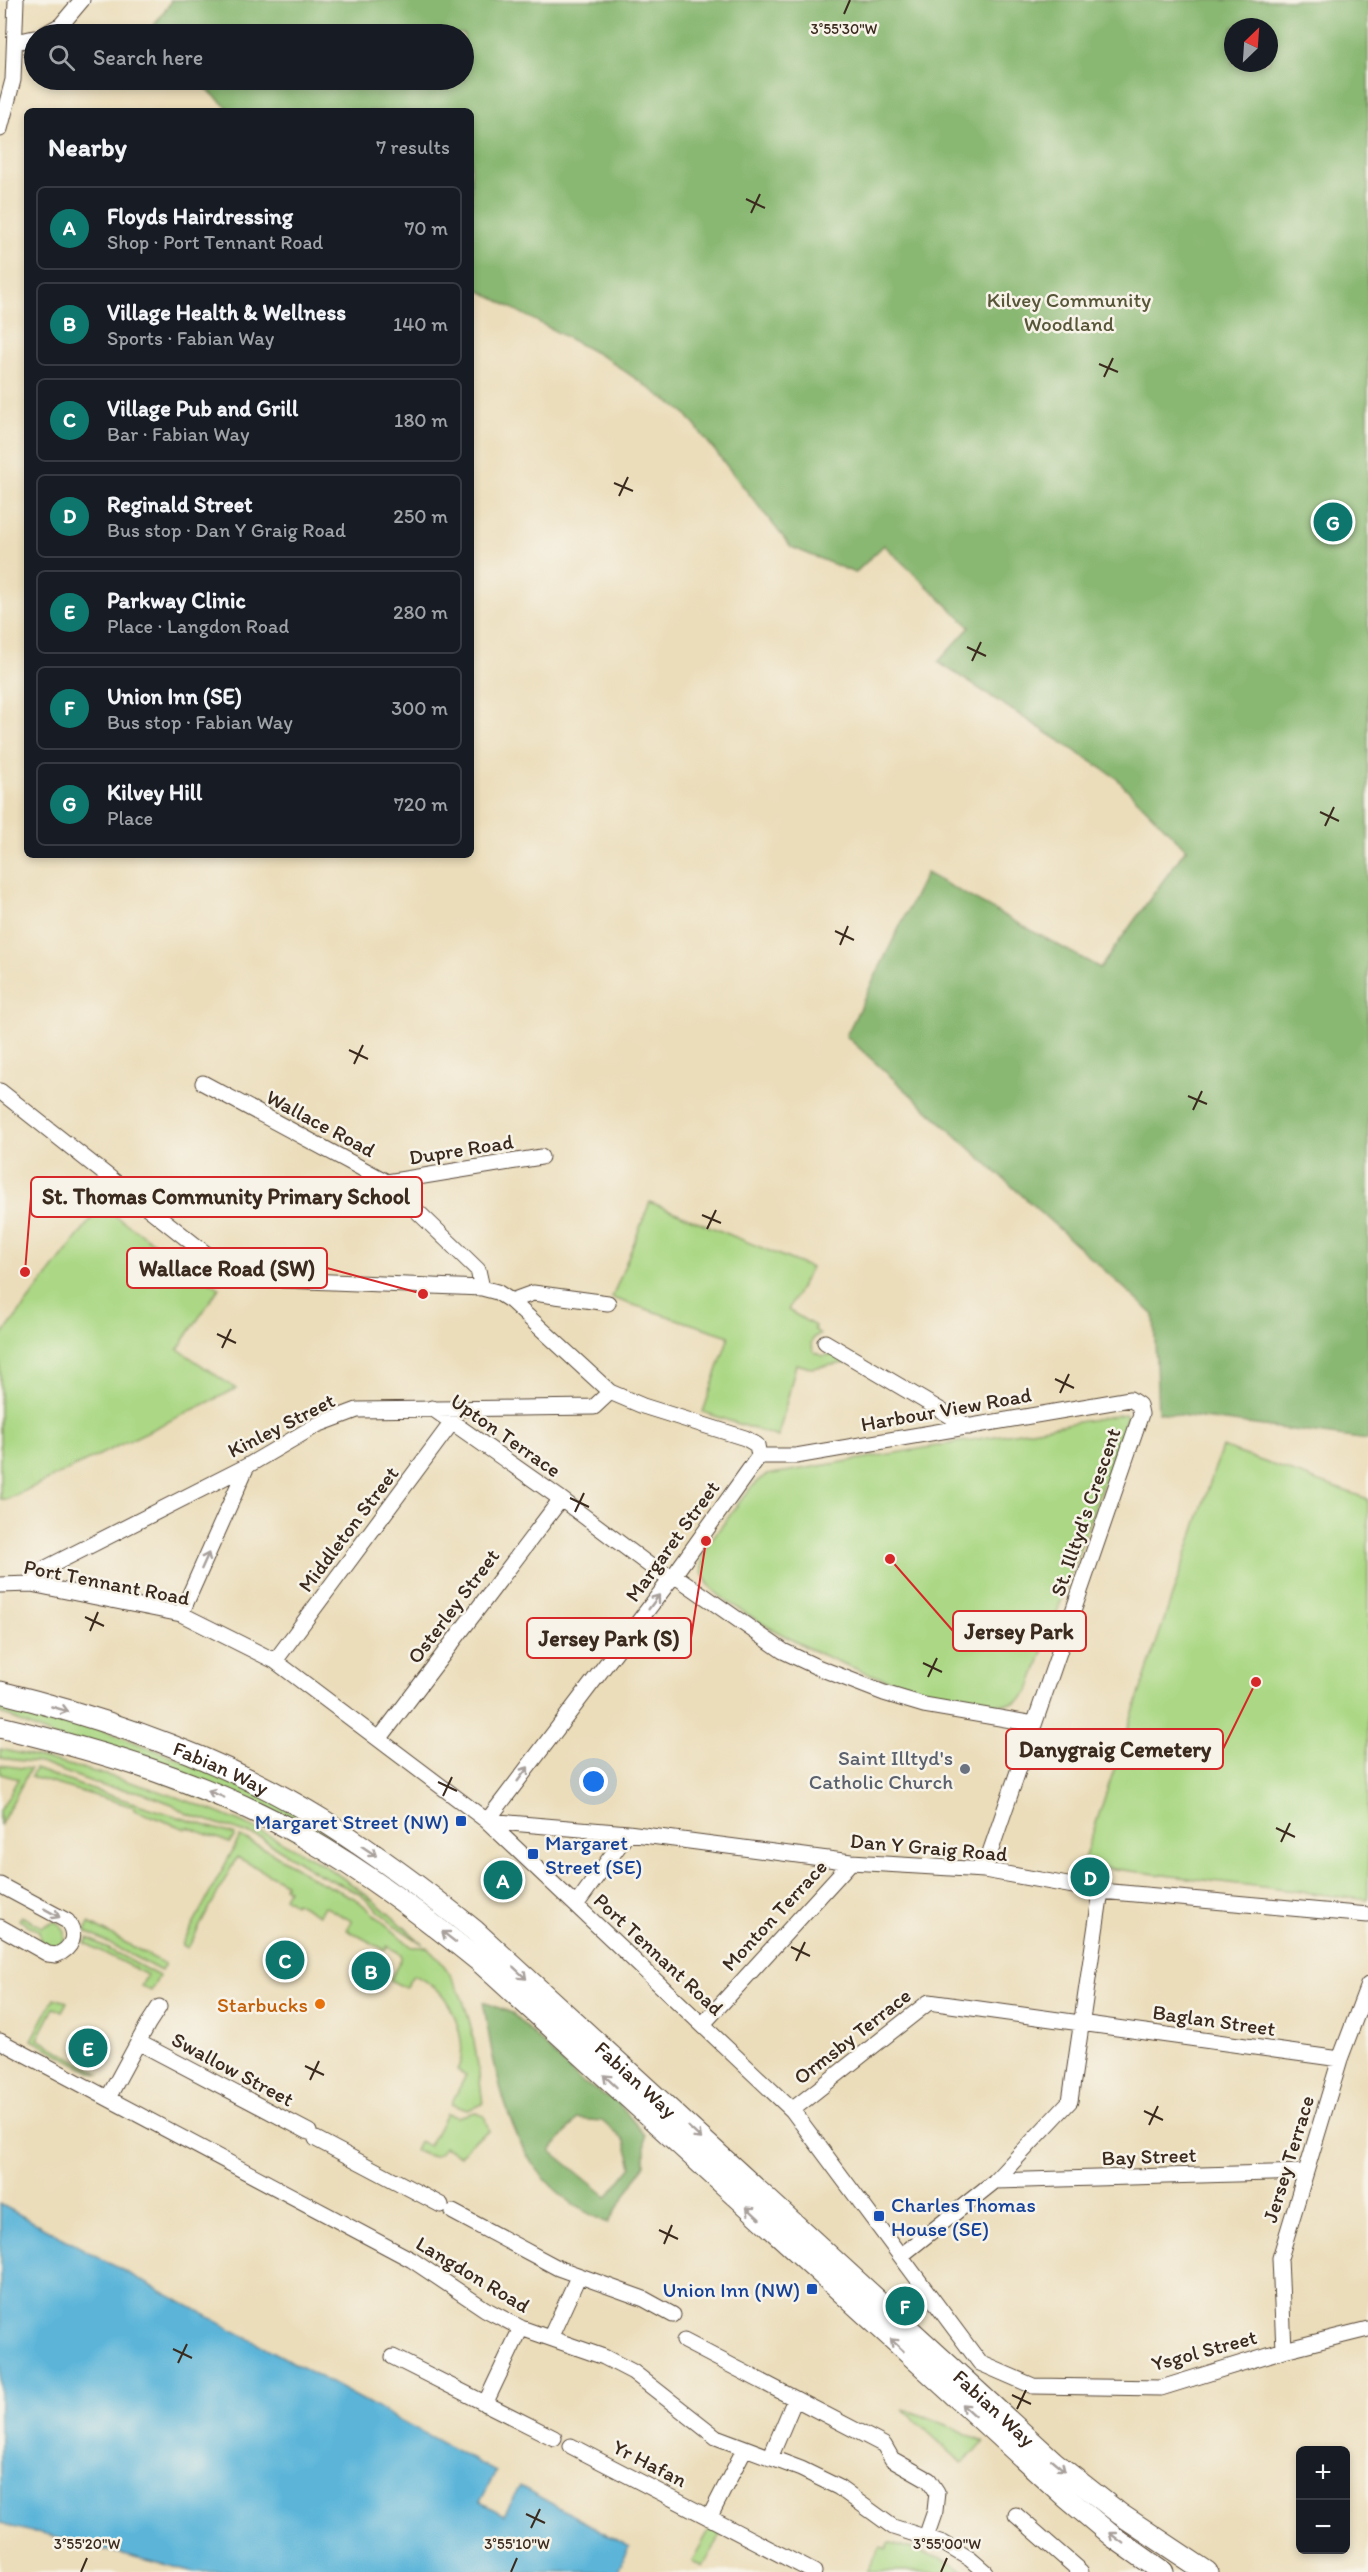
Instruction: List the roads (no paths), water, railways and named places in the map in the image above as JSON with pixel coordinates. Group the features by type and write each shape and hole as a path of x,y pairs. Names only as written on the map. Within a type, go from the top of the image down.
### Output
{"highway":[{"name":"Fabian Way","path":"0,1692 105,1722 203,1758 323,1820 389,1864 475,1931 1054,2462 1120,2514 1207,2572"},
{"name":"Fabian Way","path":"10,1729 133,1763 220,1795 303,1836 383,1887 479,1961 1068,2499 1163,2572"}],"street":[{"path":"1,122 13,80 16,0"},
{"path":"62,24 82,0"},
{"path":"16,42 24,40"},
{"name":"Wallace Road","path":"204,1083 387,1182 478,1270 482,1288"},
{"path":"0,1092 205,1253 242,1273 282,1280 482,1288 497,1292 511,1301 610,1392 643,1406 745,1438 757,1444 759,1456"},
{"name":"Dupre Road","path":"387,1182 541,1157"},
{"path":"511,1301 533,1293 609,1303"},
{"path":"825,1342 969,1427"},
{"name":"Kinley Street","path":"31,1584 38,1572 247,1466 317,1425 357,1410 594,1407 610,1392"},
{"name":"Harbour View Road","path":"759,1456 796,1456 1130,1399 1139,1405"},
{"name":"St. Illtyd's Crescent","path":"984,1870 1141,1414 1139,1405"},
{"name":"Upton Terrace","path":"432,1408 561,1498 662,1574 674,1575 783,1651 884,1693 924,1705 1034,1724"},
{"name":"Middleton Street","path":"276,1661 453,1421"},
{"name":"Margaret Street","path":"487,1821 674,1575 759,1456"},
{"path":"181,1614 247,1466"},
{"name":"Osterley Street","path":"380,1738 561,1498"},
{"name":"Port Tennant Road","path":"0,1585 31,1584 181,1614 276,1661 487,1821 792,2110 902,2255 980,2363"},
{"path":"0,1719 10,1729"},
{"name":"Dan Y Graig Road","path":"487,1821 628,1833 851,1862 984,1870 1101,1891 1368,1915"},
{"path":"576,1905 628,1833"},
{"name":"Monton Terrace","path":"703,2024 851,1862"},
{"path":"0,1885 66,1921 72,1928 74,1936 70,1945 56,1956 48,1954 0,1927"},
{"path":"902,2255 995,2181 1070,2101 1101,1891"},
{"name":"Jersey Terrace","path":"1284,2350 1280,2258 1304,2172 1340,2059 1368,1985"},
{"name":"Ormsby Terrace","path":"792,2110 929,2002 1083,2024"},
{"path":"108,2098 159,2007"},
{"name":"Baglan Street","path":"1083,2024 1340,2059"},
{"name":"Langdon Road","path":"0,2041 412,2260 485,2309 521,2328 604,2357 633,2372 716,2437 801,2469 838,2487 893,2527 943,2543 970,2559 985,2572"},
{"name":"Swallow Street","path":"138,2042 578,2277 644,2299 673,2315"},
{"name":"Bay Street","path":"995,2181 1304,2172"},
{"path":"550,2338 578,2277"},
{"path":"485,2404 521,2328"},
{"name":"Ysgol Street","path":"980,2363 1033,2386 1161,2388 1284,2350 1368,2329"},
{"path":"684,2341 884,2445 892,2459 929,2480 937,2492 935,2511 926,2537"},
{"path":"393,2357 554,2438"},
{"path":"770,2458 795,2399"},
{"name":"Yr Hafan","path":"571,2446 814,2572"},
{"path":"710,2518 745,2448"},
{"path":"1016,2515 1081,2572"}],"water":[{"path":"0,2204 496,2472 480,2502 504,2515 520,2486 630,2547 617,2572 195,2572 0,2524"}],"place":[{"name":"Kilvey Hill","path":"1333,522"},
{"name":"St. Thomas Community Primary School","path":"25,1272"},
{"name":"Wallace Road (SW)","path":"423,1294"},
{"name":"Jersey Park (S)","path":"706,1541"},
{"name":"Jersey Park","path":"890,1559"},
{"name":"Danygraig Cemetery","path":"1256,1682"},
{"name":"Saint Illtyd's Catholic Church","path":"965,1769"},
{"name":"Margaret Street (NW)","path":"461,1821"},
{"name":"Margaret Street (SE)","path":"533,1854"},
{"name":"Reginald Street","path":"1090,1877"},
{"name":"Floyds Hairdressing","path":"503,1880"},
{"name":"Village Pub and Grill","path":"285,1960"},
{"name":"Village Health & Wellness","path":"371,1971"},
{"name":"Starbucks","path":"320,2004"},
{"name":"Parkway Clinic","path":"88,2048"},
{"name":"Charles Thomas House (SE)","path":"879,2216"},
{"name":"Union Inn (NW)","path":"812,2289"},
{"name":"Union Inn (SE)","path":"905,2306"}],"park label":[{"name":"Kilvey Community Woodland","path":"1069,311"}]}
